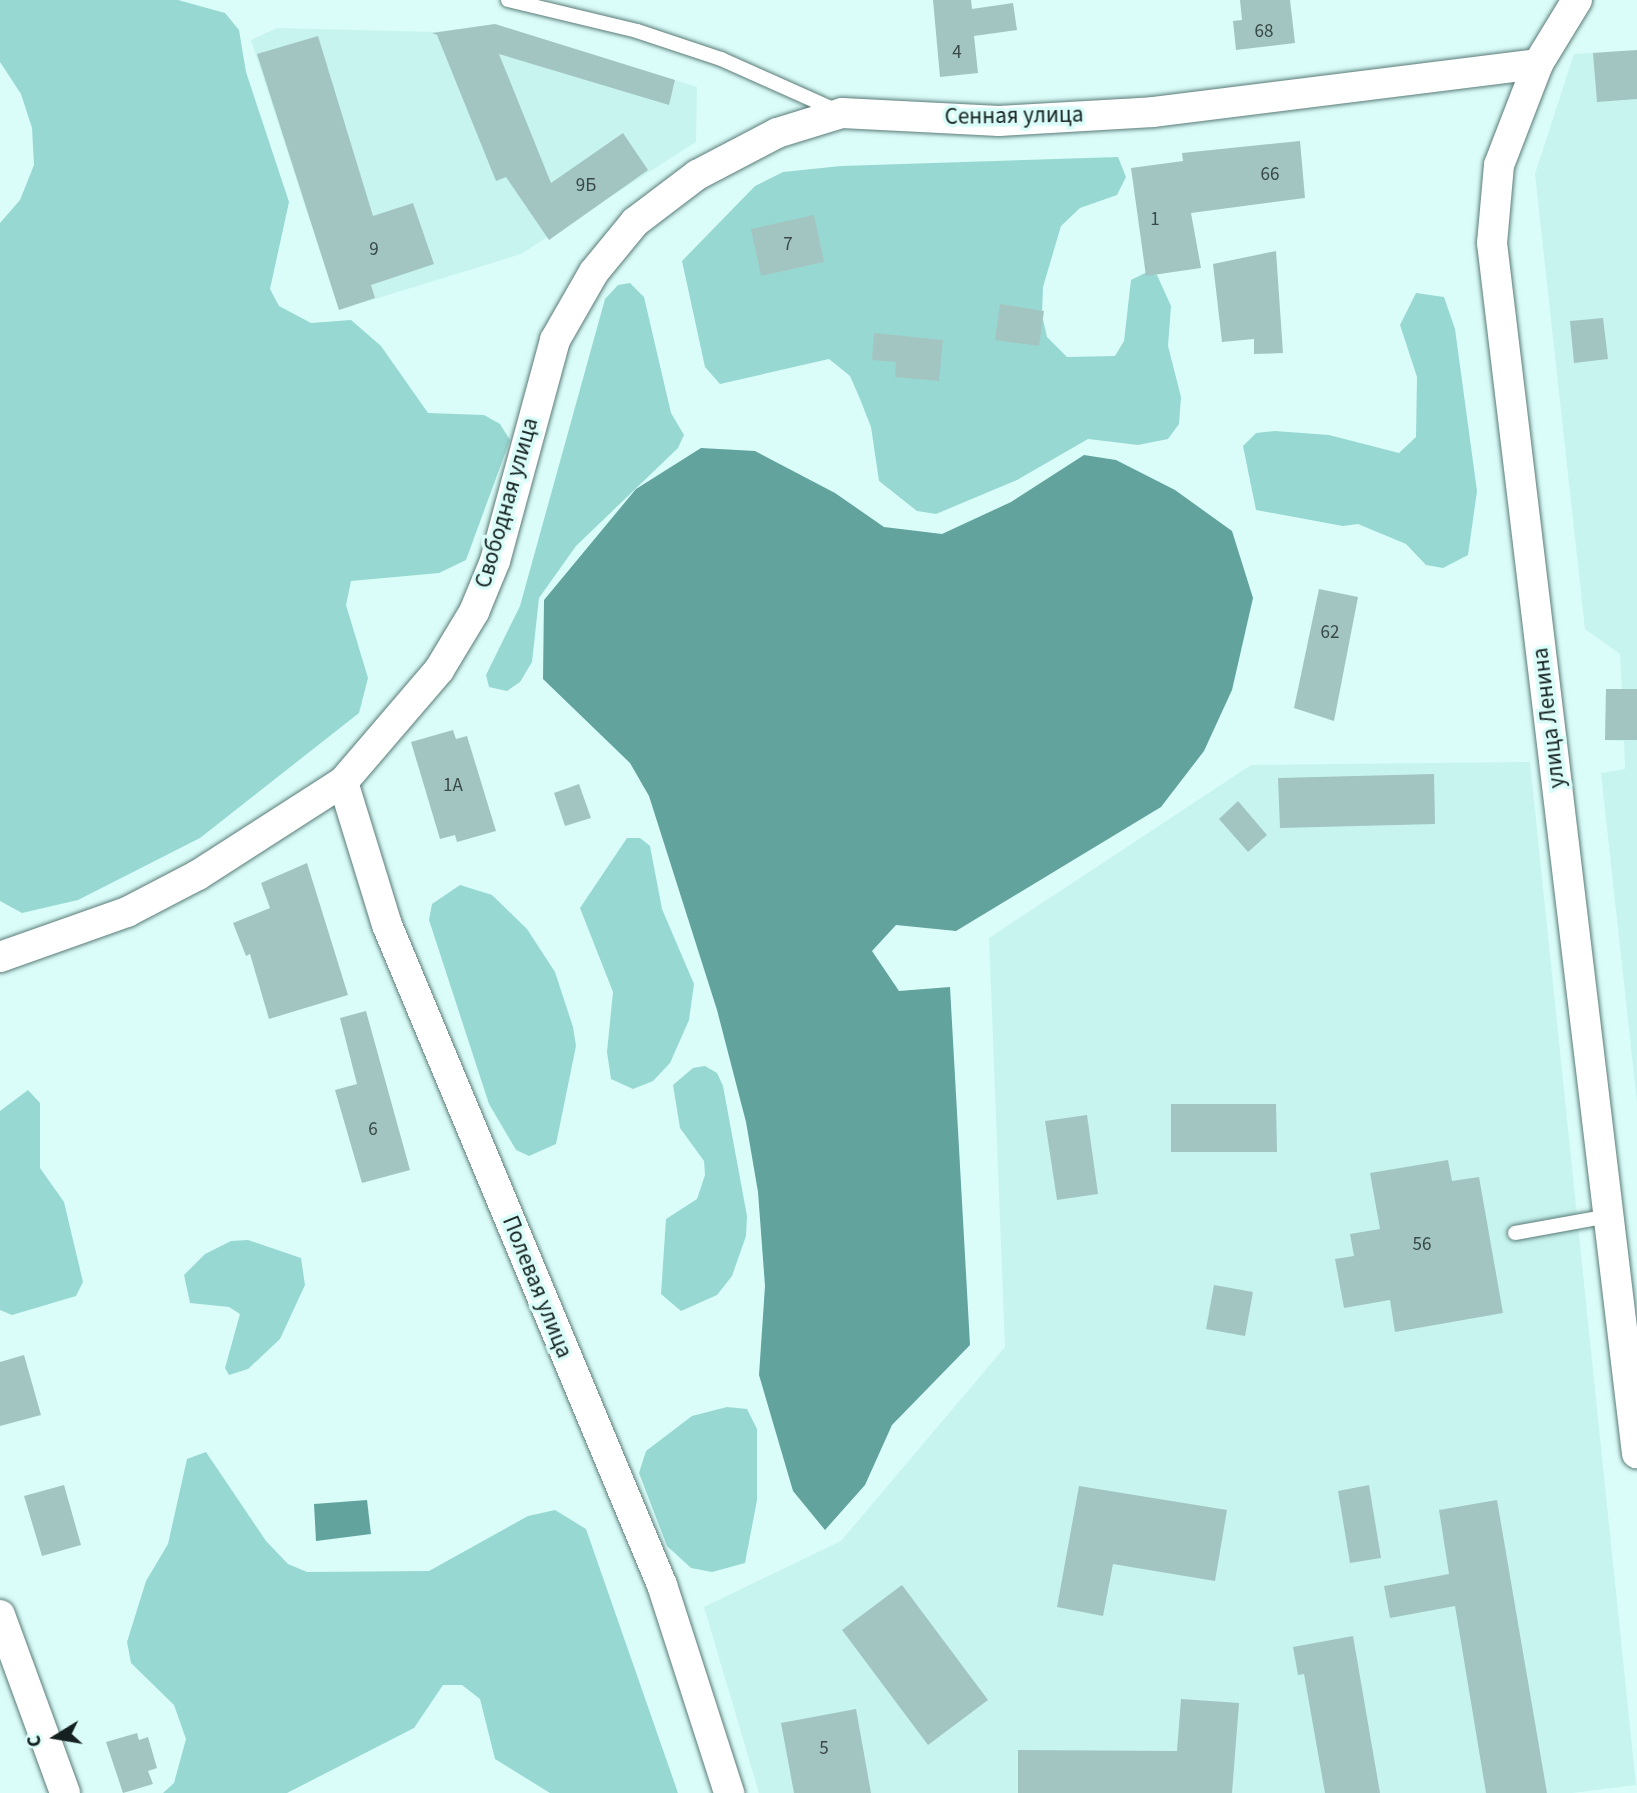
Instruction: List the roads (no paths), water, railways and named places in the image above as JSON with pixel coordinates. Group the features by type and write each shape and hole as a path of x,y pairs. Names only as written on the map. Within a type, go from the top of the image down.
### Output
{"street":[{"name":"улица Ленина","path":"1577,0 1538,64 1499,165 1492,243 1637,1453"},
{"name":"Сенная улица","path":"842,113 999,121 1153,112 1538,64"},
{"name":"Свободная улица","path":"0,957 127,912 198,875 343,782 439,670 474,612 495,561 555,340 594,272 635,222 697,175 777,133 842,113"},
{"name":"Полевая улица","path":"343,782 387,925 662,1585 729,1793"},
{"path":"0,1615 65,1793"}],"lane":[{"name":"Сенная улица","path":"508,0 709,55 842,113"},
{"path":"1515,1233 1609,1216"}]}
